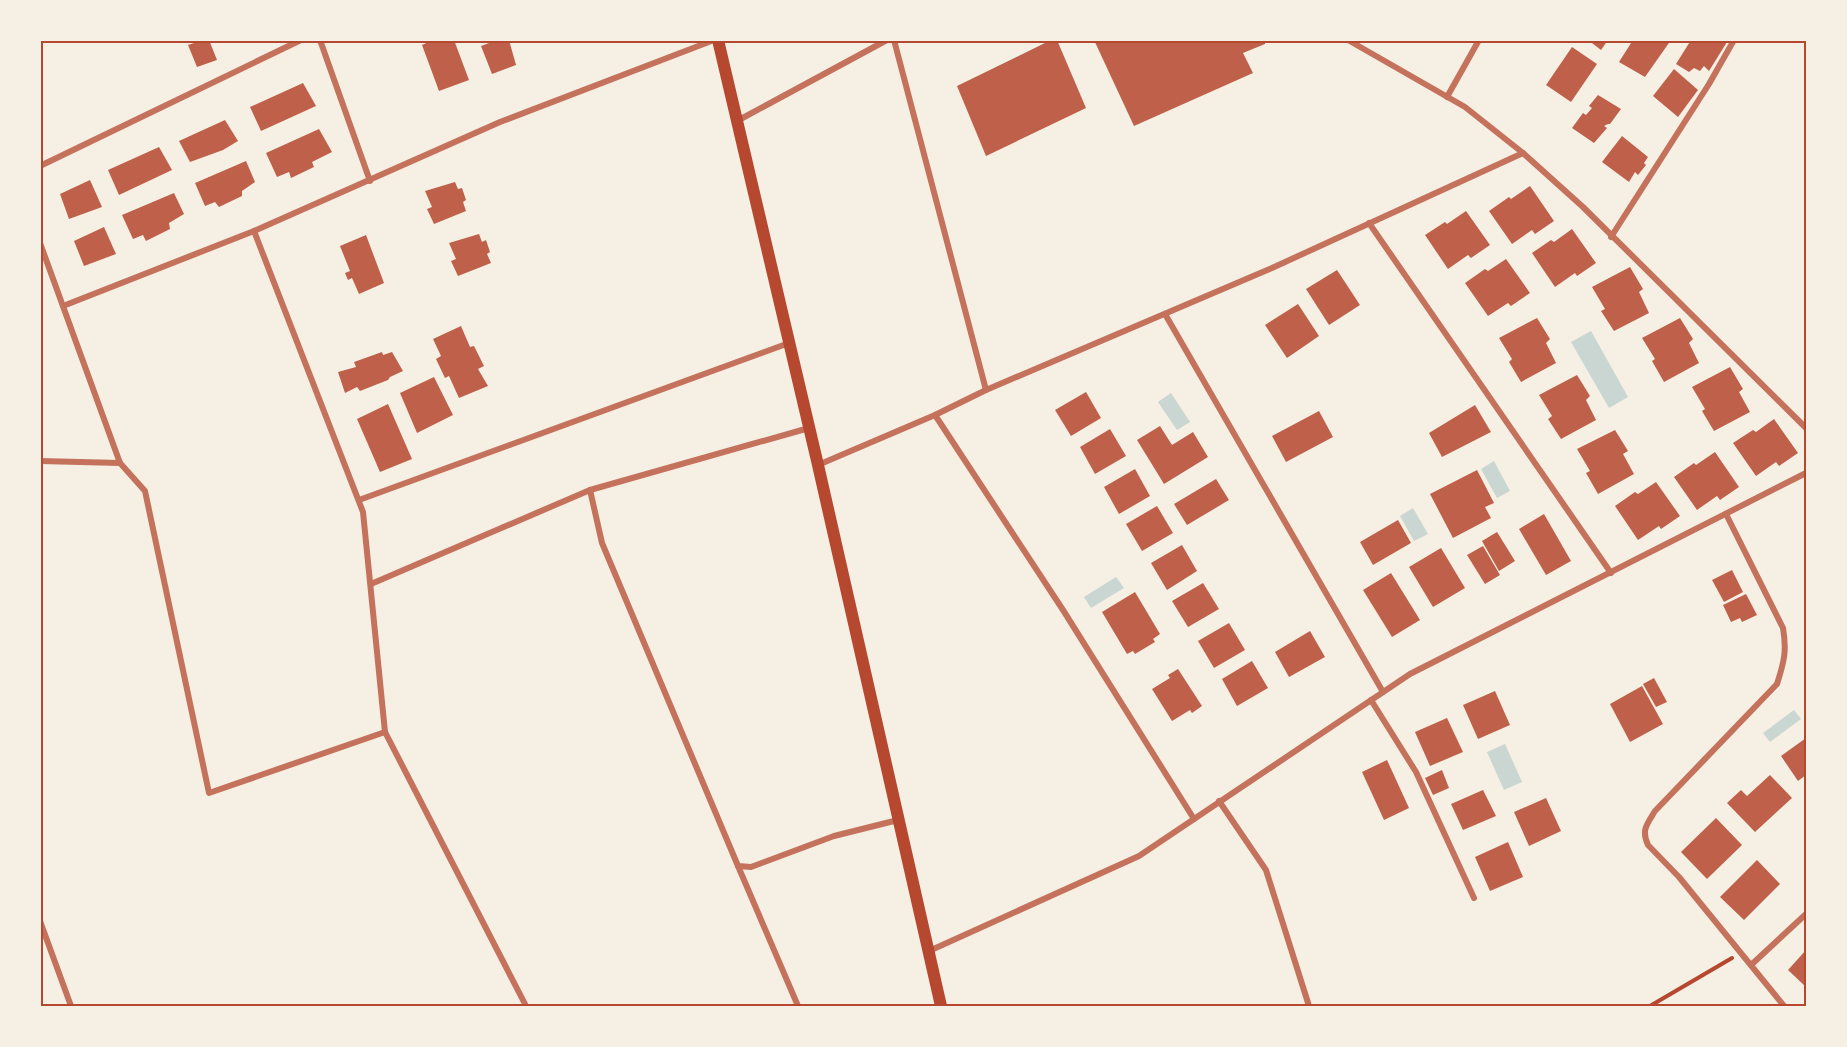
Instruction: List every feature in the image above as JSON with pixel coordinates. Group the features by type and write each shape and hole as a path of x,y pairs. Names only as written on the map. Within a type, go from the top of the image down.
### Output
{"main road":[{"path":"716,40 818,465 941,1006"}],"street":[{"path":"40,166 301,40"},
{"path":"320,40 370,181"},
{"path":"63,306 254,231 500,123 716,40"},
{"path":"737,121 887,40"},
{"path":"894,40 986,390"},
{"path":"1348,40 1465,107 1523,153 1583,207 1806,428"},
{"path":"1447,97 1479,40"},
{"path":"1611,237 1709,84 1734,40"},
{"path":"818,465 935,415 986,390 1272,268 1523,153"},
{"path":"1369,223 1611,573"},
{"path":"254,231 363,512 385,732 526,1006"},
{"path":"40,243 120,463 145,490 209,793 385,732"},
{"path":"1165,314 1383,692"},
{"path":"359,500 789,344"},
{"path":"935,415 1063,610 1194,819"},
{"path":"371,584 590,490 809,428"},
{"path":"40,461 120,463"},
{"path":"928,951 1139,856 1410,675 1806,473"},
{"path":"590,490 602,543 798,1006"},
{"path":"1726,514 1782,628 1786,646 1785,662 1777,684 1655,811 1644,829 1648,845 1679,877 1784,1006"},
{"path":"1371,700 1416,772 1474,898"},
{"path":"1219,801 1266,870 1309,1006"},
{"path":"738,867 751,867 834,836 898,820"},
{"path":"1751,965 1806,914"},
{"path":"40,921 71,1006"}],"path":[{"path":"1650,1006 1711,972 1741,952"}],"shaded area":[{"path":"1591,331 1628,397 1609,408 1571,342"},
{"path":"1171,393 1190,422 1177,430 1158,402"},
{"path":"1494,461 1510,491 1497,498 1481,469"},
{"path":"1413,508 1428,534 1414,541 1400,516"},
{"path":"1116,577 1124,588 1091,608 1084,597"},
{"path":"1794,710 1801,719 1770,742 1763,733"},
{"path":"1505,744 1522,782 1504,790 1487,752"}],"building":[{"path":"209,40 217,60 197,67 188,45"},
{"path":"433,40 454,40 469,80 439,91 422,45"},
{"path":"497,40 509,40 516,65 492,74 481,46"},
{"path":"1051,40 1057,40 1086,108 986,156 957,86"},
{"path":"1094,40 1265,40 1265,44 1243,53 1253,73 1134,126"},
{"path":"1588,40 1608,40 1601,50"},
{"path":"1633,40 1671,40 1645,77 1619,62"},
{"path":"1691,40 1724,40 1727,42 1709,71 1704,66 1700,71 1694,68 1689,72 1676,64"},
{"path":"1572,47 1597,64 1571,102 1546,85"},
{"path":"1674,69 1698,90 1678,117 1653,96"},
{"path":"303,83 316,106 261,131 250,107"},
{"path":"1598,95 1621,109 1610,124 1604,126 1607,128 1594,143 1572,128 1583,113 1586,115 1592,108 1589,106"},
{"path":"225,120 238,141 223,150 190,162 179,141"},
{"path":"319,129 332,152 312,162 314,167 291,178 289,172 277,177 266,153"},
{"path":"1622,136 1648,157 1644,163 1646,165 1638,175 1635,172 1629,182 1602,162"},
{"path":"159,147 172,170 119,195 108,170"},
{"path":"246,161 255,182 242,191 242,196 219,207 215,202 205,206 195,183"},
{"path":"90,180 102,207 69,219 60,194"},
{"path":"455,182 458,189 462,188 466,200 463,202 466,211 434,224 427,209 432,207 425,191"},
{"path":"1530,186 1554,221 1535,234 1532,230 1512,244 1489,211"},
{"path":"174,193 184,214 169,223 170,229 146,241 143,235 133,239 122,215"},
{"path":"1466,211 1490,245 1471,258 1468,255 1448,269 1425,235"},
{"path":"104,227 116,254 84,266 74,241"},
{"path":"1572,229 1596,263 1577,276 1575,273 1555,287 1532,253 1551,240 1554,242"},
{"path":"479,234 482,242 486,240 490,252 487,254 491,263 458,276 451,261 456,259 449,243"},
{"path":"366,235 384,283 359,294 352,278 348,280 345,273 350,271 340,246"},
{"path":"1506,259 1530,293 1511,306 1508,303 1488,316 1465,283 1485,269 1488,271"},
{"path":"1630,267 1643,289 1639,292 1649,313 1614,331 1601,311 1605,309 1592,287"},
{"path":"1337,270 1360,305 1329,325 1306,289"},
{"path":"1298,304 1319,336 1287,358 1265,325"},
{"path":"1537,318 1550,339 1546,343 1556,363 1521,382 1509,362 1512,359 1499,338"},
{"path":"1680,318 1693,339 1689,343 1699,363 1664,382 1652,361 1655,359 1642,338"},
{"path":"461,326 470,347 474,346 484,366 478,369 488,386 459,398 449,376 445,378 436,359 441,356 433,339"},
{"path":"382,352 383,355 392,352 403,371 388,380 360,391 357,387 345,393 338,372 356,367 354,362"},
{"path":"1730,367 1743,389 1739,392 1750,412 1714,431 1692,387"},
{"path":"1577,375 1590,396 1586,400 1596,420 1561,439 1548,419 1552,416 1539,395"},
{"path":"434,377 453,415 417,433 400,393"},
{"path":"1086,392 1101,418 1071,436 1055,410"},
{"path":"388,404 412,459 380,472 357,419"},
{"path":"1475,405 1491,432 1442,457 1429,433"},
{"path":"1319,411 1333,437 1286,462 1272,436"},
{"path":"1774,419 1798,453 1779,466 1776,462 1756,476 1733,443 1753,430 1756,432"},
{"path":"1160,426 1172,445 1193,432 1208,457 1164,484 1137,440"},
{"path":"1110,429 1126,456 1095,474 1080,447"},
{"path":"1615,430 1628,451 1623,454 1634,474 1598,494 1586,473 1590,471 1577,449"},
{"path":"1715,452 1739,487 1720,500 1717,496 1697,510 1674,477"},
{"path":"1135,469 1150,496 1119,514 1104,487"},
{"path":"1477,470 1494,503 1485,507 1491,518 1453,538 1430,494"},
{"path":"1216,479 1229,500 1187,525 1174,504"},
{"path":"1656,482 1680,516 1661,529 1659,526 1638,540 1615,506 1635,492 1638,494"},
{"path":"1157,506 1173,533 1142,551 1126,524"},
{"path":"1544,514 1571,561 1546,575 1519,529"},
{"path":"1398,520 1411,543 1373,565 1360,542"},
{"path":"1497,532 1515,561 1499,571 1482,541"},
{"path":"1182,545 1197,571 1167,590 1151,563"},
{"path":"1483,546 1500,575 1485,584 1467,555"},
{"path":"1441,548 1465,588 1433,607 1409,567"},
{"path":"1732,570 1743,592 1724,602 1712,580"},
{"path":"1391,573 1420,620 1392,637 1363,590"},
{"path":"1203,583 1219,609 1188,627 1172,601"},
{"path":"1135,592 1160,634 1153,639 1155,642 1135,654 1133,651 1127,654 1102,612"},
{"path":"1746,594 1757,615 1742,622 1740,618 1731,622 1723,605"},
{"path":"1229,623 1245,650 1214,668 1198,641"},
{"path":"1310,631 1325,657 1289,677 1275,652"},
{"path":"1252,661 1268,688 1237,706 1222,679"},
{"path":"1178,669 1202,706 1172,721 1152,689 1170,678 1168,675"},
{"path":"1654,678 1667,702 1656,707 1643,684"},
{"path":"1642,686 1663,724 1630,742 1610,704"},
{"path":"1495,691 1510,725 1478,739 1463,705"},
{"path":"1447,718 1463,752 1430,766 1415,732"},
{"path":"1806,738 1806,775 1798,781 1781,756"},
{"path":"1387,760 1409,808 1384,820 1362,772"},
{"path":"1442,770 1449,788 1433,795 1425,778"},
{"path":"1770,775 1792,798 1755,832 1727,803 1741,790 1747,796"},
{"path":"1483,790 1496,816 1463,830 1451,804"},
{"path":"1546,798 1561,831 1529,846 1514,812"},
{"path":"1716,818 1742,845 1707,879 1681,852"},
{"path":"1508,842 1523,877 1490,891 1475,857"},
{"path":"1757,860 1780,884 1744,920 1720,897"},
{"path":"1806,950 1806,987 1788,970"}]}
